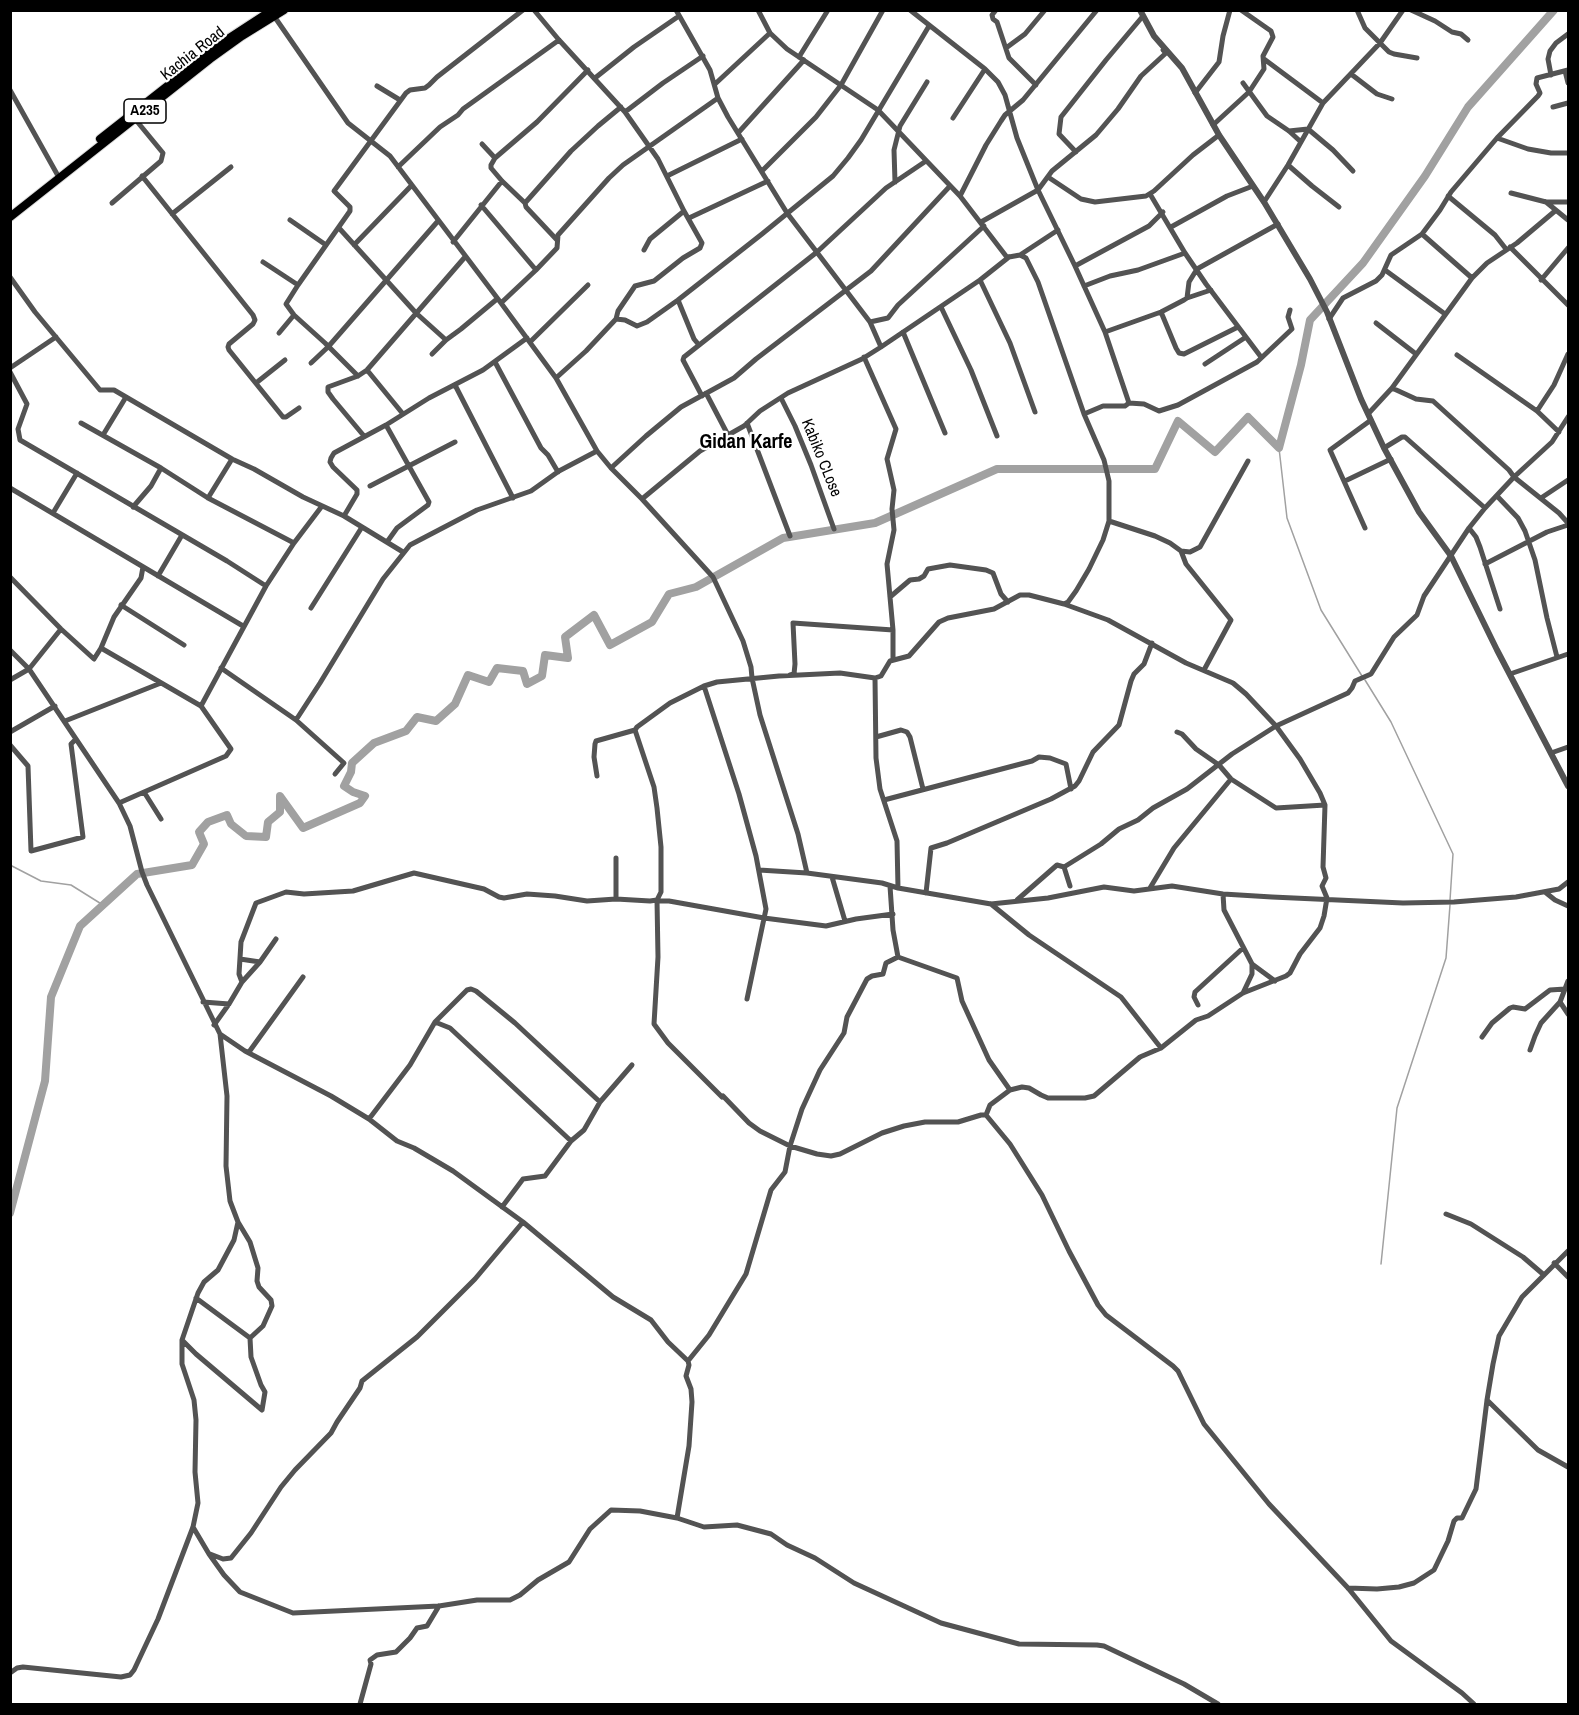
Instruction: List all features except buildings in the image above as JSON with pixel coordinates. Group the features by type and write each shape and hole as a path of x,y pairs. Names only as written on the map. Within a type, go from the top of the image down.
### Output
{"highway":[{"name":"Kachia Road","path":"10,210 234,34 273,13 284,10"},
{"name":"Kachia Road","path":"10,217 226,47 273,13"}],"street":[{"path":"358,376 294,315 286,303 350,211 350,207 334,191 400,100 410,90 429,86 437,77 524,10"},
{"path":"534,10 623,110 650,146 702,246 654,281 635,286 618,311 616,320 556,378"},
{"path":"758,10 770,33 779,42 878,110 960,196 1006,256 1010,257"},
{"path":"738,133 801,59 828,10"},
{"path":"762,171 816,117 841,85 883,10"},
{"path":"910,10 985,69 998,82 1011,111 1017,138 1038,190 1105,332 1128,403"},
{"path":"996,10 992,15 993,19 998,22 1009,58 1036,85"},
{"path":"1006,48 1025,34 1045,10"},
{"path":"960,196 1001,121 1036,85 1097,10"},
{"path":"1195,93 1219,62 1230,10"},
{"path":"1213,125 1249,92 1264,69 1263,59 1274,37 1271,31 1241,10"},
{"path":"1252,18 1256,10"},
{"path":"1357,10 1365,28 1389,52 1417,58"},
{"path":"1264,202 1323,103 1380,43 1403,10"},
{"path":"1412,10 1452,32 1461,34 1468,40"},
{"path":"870,322 888,318 898,305 982,224 1038,190 1052,171 1076,152 1096,135 1141,76 1166,54 1142,12 1061,117 1059,134 1076,152"},
{"path":"273,13 337,110 348,123 383,150 398,167 528,340 556,378 597,451 713,577 743,641 751,667 760,715 798,834 807,873"},
{"path":"595,78 677,13 711,70 718,98 738,133 787,213 870,322 881,347"},
{"path":"616,320 620,319 637,326 642,325 678,300 832,176 861,140 929,26"},
{"path":"715,84 770,33"},
{"path":"1551,75 1548,59 1550,51 1556,43 1569,34"},
{"path":"1154,36 1175,59 1219,135 1278,224 1310,279 1327,312 1384,448 1419,512 1451,556 1497,650 1569,786"},
{"path":"398,167 441,127 458,116 463,109 559,40"},
{"path":"525,203 571,151 598,126 703,57"},
{"path":"1263,59 1323,103"},
{"path":"953,118 985,69"},
{"path":"557,240 491,168 495,158 537,122 588,70"},
{"path":"1329,319 1343,298 1376,281 1391,255 1422,234 1448,196 1497,138 1538,96 1540,93 1536,84 1537,78 1567,71 1569,82"},
{"path":"1351,74 1377,94 1392,99"},
{"path":"895,182 894,150 899,132 903,121 927,82"},
{"path":"1243,83 1267,116 1301,142"},
{"path":"377,86 400,100"},
{"path":"10,90 57,174"},
{"path":"432,354 446,339 537,270 557,248 558,235 623,165 718,98"},
{"path":"1553,107 1569,103"},
{"path":"112,203 161,161 163,153 135,119"},
{"path":"1289,131 1308,129 1334,150 1353,171"},
{"path":"1048,177 1081,199 1095,202 1150,194 1219,135"},
{"path":"1497,138 1528,149 1569,153"},
{"path":"667,176 742,139"},
{"path":"482,144 495,158"},
{"path":"728,435 683,360 687,354 817,252 886,188 926,160"},
{"path":"1288,165 1339,207"},
{"path":"172,214 231,167"},
{"path":"142,176 253,315 255,320 253,324 228,347 283,417 299,408"},
{"path":"453,242 502,181"},
{"path":"689,218 768,181"},
{"path":"354,245 411,186"},
{"path":"611,468 681,407 734,378 763,353 871,271 951,186"},
{"path":"1171,227 1227,196 1253,186"},
{"path":"1510,193 1546,202 1569,202"},
{"path":"1150,194 1210,290 1261,357"},
{"path":"1448,196 1496,235 1569,305"},
{"path":"1546,202 1569,220"},
{"path":"481,205 537,270"},
{"path":"644,250 650,239 684,211"},
{"path":"1365,528 1330,450 1370,417 1472,278 1487,263 1555,211"},
{"path":"1075,266 1149,226 1163,212"},
{"path":"290,220 326,245"},
{"path":"311,363 328,347 438,221"},
{"path":"1187,298 1189,282 1197,269 1278,224"},
{"path":"339,228 416,313 446,339"},
{"path":"642,499 700,452 747,423 760,411 881,347 1010,257 1020,255 1058,230"},
{"path":"1422,234 1472,278"},
{"path":"1541,280 1569,248"},
{"path":"1084,286 1185,253"},
{"path":"1020,255 1026,258 1038,282 1084,414 1104,460 1109,481 1109,521 1103,540 1076,591 1064,604"},
{"path":"364,436 327,389 330,385 358,376 367,370 465,257"},
{"path":"263,262 297,285"},
{"path":"1384,270 1444,314"},
{"path":"980,280 1010,343 1035,412"},
{"path":"12,282 100,390 114,390 232,459 362,526 403,552"},
{"path":"344,516 357,490 333,467 331,458 341,448 386,425 429,398 495,362 528,340 588,285"},
{"path":"1105,332 1161,312 1187,298 1210,290"},
{"path":"678,300 694,339 699,345"},
{"path":"941,307 971,370 997,436"},
{"path":"1084,414 1103,406 1125,406 1128,403 1144,404 1159,411 1178,405 1257,362 1289,333 1292,328 1288,317 1290,310"},
{"path":"1161,312 1176,348 1179,353 1184,354 1238,327"},
{"path":"279,333 294,315"},
{"path":"1376,323 1416,354"},
{"path":"903,332 945,433"},
{"path":"56,337 10,370 27,404 18,429 20,440 266,586"},
{"path":"1205,364 1246,337"},
{"path":"1537,411 1554,385 1569,354"},
{"path":"1457,355 1537,411 1559,432"},
{"path":"864,357 896,429 887,459 894,490 892,509 894,530 887,562 893,630 892,660"},
{"path":"256,383 285,360"},
{"path":"495,362 541,448 558,472"},
{"path":"367,370 403,414"},
{"path":"455,385 513,498"},
{"path":"1392,388 1416,399 1433,401 1514,477 1559,513 1569,524 1528,541 1485,564"},
{"path":"103,435 126,397"},
{"name":"Kabiko CLose","path":"781,398 811,465 834,529"},
{"path":"1016,901 1057,865 1064,867 1101,844 1119,829 1143,817 1187,789 1232,754 1276,726 1348,693 1355,681 1371,674 1394,637 1417,615 1424,596 1469,528 1514,477 1540,454 1569,417"},
{"path":"81,423 161,468 208,498 294,543"},
{"path":"747,423 790,536"},
{"path":"386,425 429,502 397,528 387,542"},
{"path":"10,430 18,429"},
{"path":"1384,448 1402,437 1409,439 1485,508"},
{"path":"370,486 455,442"},
{"path":"296,720 403,552 417,540 477,510 531,491 558,472 597,451"},
{"path":"208,498 232,459"},
{"path":"1345,481 1391,459"},
{"path":"1109,521 1155,536 1181,551 1190,552 1200,547 1248,461"},
{"path":"134,507 151,486 161,468"},
{"path":"53,513 77,473"},
{"path":"1541,498 1569,480"},
{"path":"10,488 243,626"},
{"path":"1497,496 1518,518 1525,531 1535,560 1557,657"},
{"path":"201,706 266,586 322,506"},
{"path":"311,608 362,526"},
{"path":"1469,528 1476,537 1500,609"},
{"path":"141,578 156,574 182,535"},
{"path":"1181,551 1186,564 1231,620 1204,670"},
{"path":"890,597 910,580 924,576 928,569 950,565 993,573 1001,594 1008,602"},
{"path":"10,577 94,659 114,617 141,578 143,567"},
{"path":"597,776 594,757 596,741 635,730 670,703 704,686 717,682 752,678 840,673 876,678 881,676 892,660 909,656 939,622 948,618 994,609 1020,595 1029,595 1064,604 1108,620 1186,663 1240,688 1276,726 1300,759 1325,805 1323,867 1326,878 1323,886 1327,898 1320,928 1286,976 1243,993 1208,1016 1196,1020 1161,1048 1140,1057 1094,1096 1090,1098 1048,1098 1029,1088 1022,1087 1010,1090 990,1105 986,1115"},
{"path":"121,605 184,645"},
{"path":"779,676 794,674 793,623 893,630"},
{"path":"10,680 29,669 61,629"},
{"path":"926,893 931,848 1051,800 1071,789 1079,781 1097,747 1119,725 1131,681 1134,674 1144,664 1152,643"},
{"path":"101,648 201,706 231,749 226,756 119,803"},
{"path":"10,650 29,669 56,706 119,803 130,826 143,874 220,1034 332,1096 369,1119 397,1141 414,1148 453,1171 523,1222 614,1297 651,1320 668,1342 688,1361 686,1376 691,1389 692,1402 688,1446 676,1518"},
{"path":"1510,674 1569,654"},
{"path":"221,668 296,720 344,763 335,774"},
{"path":"876,678 876,758 880,789 897,841 898,888"},
{"path":"65,721 161,683"},
{"path":"704,686 739,794 759,870 766,909 747,999"},
{"path":"10,732 56,706"},
{"path":"635,730 654,787 657,808 661,847 661,892 658,901 658,957 654,1024 668,1043 749,1123 790,1146 817,1154 831,1156 840,1154 882,1133 904,1126 925,1122 958,1122 986,1115"},
{"path":"876,737 901,730 907,732 923,789"},
{"path":"1177,732 1219,765 1231,779 1276,808 1325,805"},
{"path":"10,745 28,766 31,851 82,837 71,744 76,739"},
{"path":"1551,753 1569,747"},
{"path":"884,800 1032,761 1039,757 1066,764 1071,789"},
{"path":"1150,888 1174,848 1231,779"},
{"path":"144,792 161,819"},
{"path":"616,858 616,898"},
{"path":"1064,867 1070,886"},
{"path":"759,870 807,873 882,883 898,888 992,904 1048,898 1104,887 1134,891 1172,886 1223,894 1403,903 1454,902 1516,897 1545,892 1560,889 1569,882"},
{"path":"242,982 239,974 241,942 256,903 286,892 304,894 353,891 414,873 484,889 504,898 527,894 587,901 616,898 669,901 764,918 826,926 893,914"},
{"path":"832,877 845,921"},
{"path":"890,886 893,930 898,957"},
{"path":"1545,892 1569,906"},
{"path":"1223,894 1224,910 1252,964 1275,981"},
{"path":"1223,905 1235,894"},
{"path":"992,904 1029,935 1121,997 1161,1048"},
{"path":"214,1025 230,1004 242,982 276,939"},
{"path":"1198,1005 1194,997 1195,992 1243,948"},
{"path":"688,1361 709,1335 746,1274 771,1190 785,1172 790,1146 802,1109 820,1070 844,1034 847,1017 864,984 872,976 883,974 886,963 898,957 957,978 962,1001 989,1060 1010,1090"},
{"path":"240,959 260,962"},
{"path":"1243,993 1252,974 1252,964"},
{"path":"249,1052 303,977"},
{"path":"1530,1050 1541,1023 1560,1002 1569,981"},
{"path":"369,1119 410,1065 435,1022 467,990 471,989 515,1023 600,1102"},
{"path":"1482,1037 1492,1023 1510,1008 1525,1009 1550,990 1565,989"},
{"path":"203,1002 230,1004"},
{"path":"1560,1002 1569,1014"},
{"path":"435,1022 450,1028 571,1141"},
{"path":"220,1034 227,1096 227,1178 230,1201 238,1222 250,1242 258,1268 256,1281 271,1300 272,1306 263,1326 250,1338"},
{"path":"502,1207 523,1179 545,1176 571,1141 584,1130 600,1102 632,1065"},
{"path":"986,1115 1010,1144 1042,1195 1069,1251 1098,1305 1106,1315 1178,1371 1204,1425 1269,1504 1348,1587 1391,1641 1474,1704"},
{"path":"1446,1214 1471,1224 1523,1257 1544,1275"},
{"path":"10,1672 23,1667 121,1677 130,1675 134,1670 158,1619 193,1527 198,1503 195,1472 196,1420 194,1400 182,1364 182,1340 196,1298 204,1282 218,1270 234,1240 238,1222"},
{"path":"209,1554 223,1559 231,1558 251,1533 281,1487 331,1433 360,1388 362,1381 398,1354 475,1279 523,1222"},
{"path":"1348,1587 1377,1589 1399,1587 1422,1578 1434,1570 1448,1541 1454,1521 1462,1518 1476,1489 1487,1400 1499,1336 1522,1297 1554,1263 1569,1251"},
{"path":"1554,1263 1569,1277"},
{"path":"196,1298 250,1338"},
{"path":"182,1340 262,1410 265,1392 251,1357 250,1338"},
{"path":"1487,1400 1538,1450 1569,1467"},
{"path":"193,1527 224,1575 240,1592 293,1613 439,1606 477,1600 510,1600 538,1580 569,1563 590,1529 611,1510 640,1511 676,1518 704,1527 734,1525 771,1534 854,1583 941,1623 1019,1644 1104,1646 1184,1684 1218,1704"},
{"path":"360,1704 371,1664 370,1660 377,1655 396,1652 417,1628 427,1626 439,1606"}],"waterway":[{"path":"10,1213 45,1081 51,997 80,926 137,874 192,865 204,844 199,832 208,822 227,815 231,824 246,836 266,837 268,822 280,812 280,796 303,828 360,803 365,796 344,786 351,772 352,763 374,743 406,731 417,717 436,721 455,704 468,675 489,682 497,668 523,671 527,684 542,676 545,655 568,658 565,637 594,615 610,645 652,622 669,594 696,587 783,538 875,523 997,469 1155,469 1178,421 1215,452 1248,417 1279,448 1301,365 1310,320 1363,263 1425,176 1468,107 1554,10"},
{"path":"1279,448 1287,518 1321,610 1362,676"},
{"path":"1365,680 1391,722 1453,854 1450,900"},
{"path":"10,865 41,881 71,885 103,905"},
{"path":"1381,1264 1397,1108 1446,958 1450,905"}],"district":[{"name":"Gidan Karfe","path":"746,443"}]}
